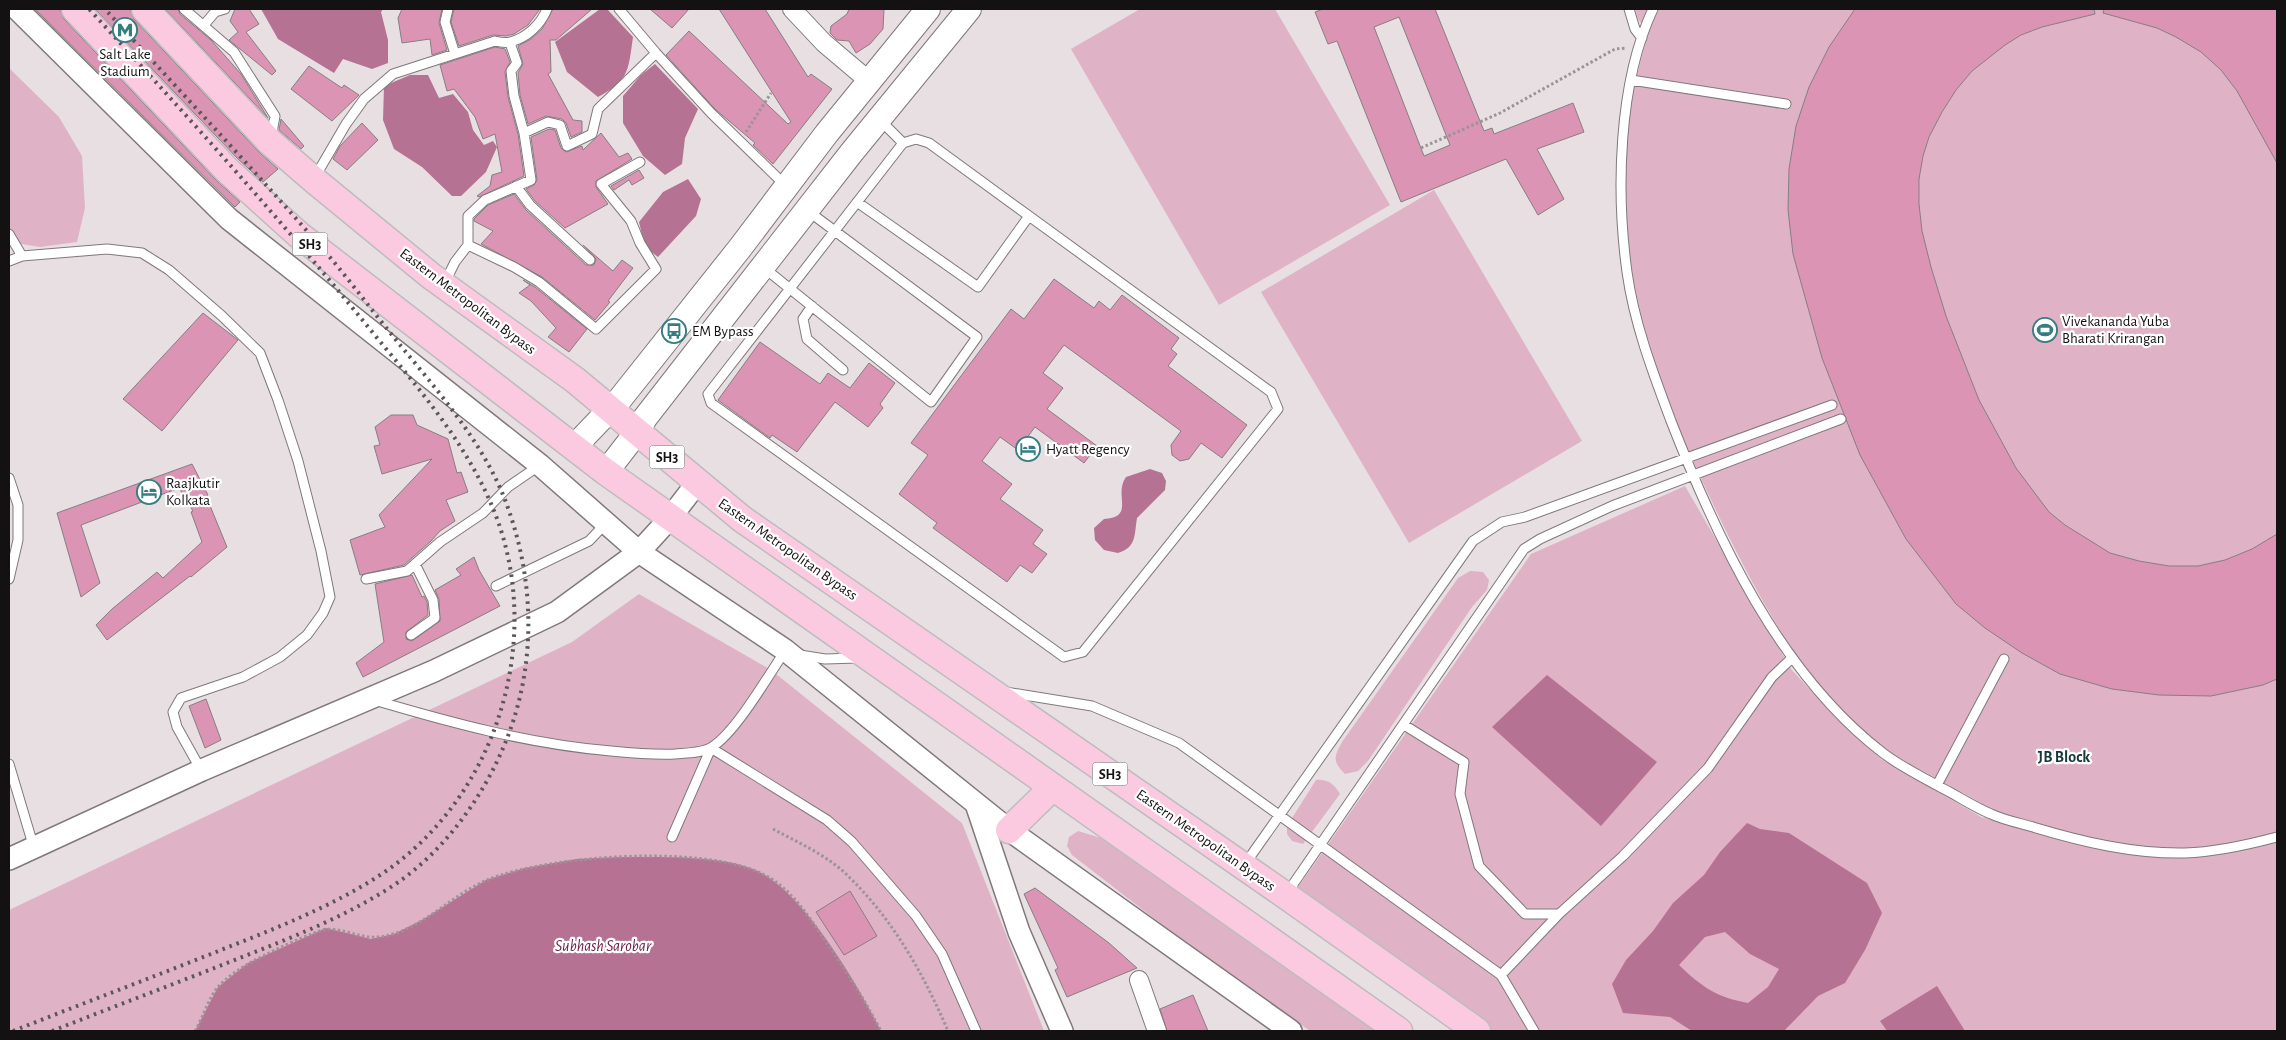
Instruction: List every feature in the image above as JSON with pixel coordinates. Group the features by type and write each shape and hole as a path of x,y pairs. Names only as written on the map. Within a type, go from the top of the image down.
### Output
{"main road":[{"name":"SH3","path":"75,9 227,170 300,235 606,472 1399,1031"},
{"name":"Eastern Metropolitan Bypass","path":"145,9 270,142 314,180 444,285 575,380 742,519 1285,895 1477,1031"},
{"path":"574,447 609,408 620,399 786,186 928,9"},
{"path":"606,472 637,432 645,418 807,210 969,9"},
{"path":"1010,830 1053,787"}],"street":[{"path":"18,9 229,219 540,465 607,522 638,552 785,650 1010,830 1291,1031"},
{"path":"792,9 824,44 869,81"},
{"path":"9,860 202,770 434,671 557,612 638,552 670,518 697,483"},
{"path":"976,804 1020,932 1062,1031"},
{"path":"1139,980 1157,1031"}],"lane":[{"path":"184,9 234,52 275,116 270,142"},
{"path":"204,25 215,12 225,9"},
{"path":"448,9 445,22 455,54"},
{"path":"314,180 346,124 364,98 393,74 494,41 510,43 528,34 542,21 547,9"},
{"path":"619,9 656,54 711,113 786,186"},
{"path":"1628,9 1641,42"},
{"path":"1653,9 1641,42 1631,80 1622,150 1622,216 1628,274 1640,327 1658,386 1693,475 1724,544 1768,622 1792,658 1838,712 1883,753 1937,785 1992,814 2057,834 2118,849 2184,853 2232,848 2277,837"},
{"path":"444,285 455,262 468,245 468,216 485,200 531,180 524,133 514,96 511,71 517,63 510,43"},
{"path":"524,133 548,122 560,125 566,146 592,134 598,108 656,54"},
{"path":"1631,80 1786,104"},
{"path":"879,119 904,143"},
{"path":"916,138 929,143 1271,392 1278,409 1083,652 1064,657 711,404 708,394 904,143 916,138"},
{"path":"468,245 514,267 539,282 596,329 656,269 640,243 631,221 601,184 640,162"},
{"path":"516,186 530,205 590,260"},
{"path":"857,202 978,287 1029,216"},
{"path":"763,267 931,402 977,337 807,210"},
{"path":"9,234 22,256"},
{"path":"9,261 22,256 107,249 142,253 169,270 222,316 260,353 278,400 298,461 321,551 330,597 323,613 307,635 280,657 243,677 181,698 173,712 177,727 202,770"},
{"path":"812,306 803,319 807,339 843,370"},
{"path":"1243,866 1473,541 1502,522 1525,517 1832,405"},
{"path":"1285,895 1524,549 1570,525 1693,475 1841,419"},
{"path":"366,579 407,571 440,542 483,513 508,487 540,465"},
{"path":"9,478 18,505 18,540 9,579"},
{"path":"496,586 589,541 607,522"},
{"path":"411,634 436,618 433,600 415,564"},
{"path":"672,837 711,748 729,732 785,650 825,659 866,657"},
{"path":"1501,975 1559,914 1623,856 1708,768 1772,677 1792,658"},
{"path":"1937,785 2004,659"},
{"path":"988,690 1092,706 1179,743 1501,975 1534,1031"},
{"path":"369,699 471,728 572,748 657,755 685,753 711,748 827,820 852,842 916,916 942,954 976,1031"},
{"path":"1404,725 1464,762 1460,794 1479,866 1524,914 1559,914"},
{"path":"9,764 34,848"}],"path":[{"path":"1421,148 1500,113 1615,49 1641,42"},
{"path":"740,141 771,93"},
{"path":"773,830 817,853 850,877 884,916 921,973 948,1031"},
{"path":"195,1031 218,987 248,963 326,928 371,939 394,934 422,920 486,880 526,868 577,859 638,857 730,862 754,869 775,881 800,903 852,979 881,1031"}],"shaded area":[{"path":"1140,9 1275,9 1390,205 1219,305 1071,49"},
{"path":"1635,9 2277,9 2277,1031 1487,1031 1294,893 1531,554 1685,486 1791,669 1826,707 1881,759 1983,818 1990,809 1885,749 1873,740 1827,694 1793,650 1764,604 1726,531 1689,452 1667,398 1649,342 1636,292 1629,247 1626,201 1628,120 1632,95 1648,33 1638,19"},
{"path":"9,68 59,117 82,156 85,208 77,242 40,247 16,243 9,229"},
{"path":"1434,190 1582,441 1409,543 1261,292"},
{"path":"1470,571 1483,572 1489,580 1487,590 1472,607 1368,761 1358,771 1345,774 1336,762 1336,755 1342,742 1458,578"},
{"path":"639,594 771,670 962,823 1044,1031 9,1031 9,910 572,642"},
{"path":"1316,780 1324,780 1330,783 1340,794 1303,844 1292,841 1287,834 1287,826"},
{"path":"1078,831 1101,838 1375,1031 1310,1031 1187,944 1072,855 1067,846 1069,837"}],"water":[{"path":"261,9 383,9 381,12 388,40 388,63 372,69 343,59 334,73 278,39"},
{"path":"600,9 607,9 633,37 630,59 625,74 616,85 598,97 567,72 555,42"},
{"path":"655,64 698,109 685,138 682,164 665,175 643,156 623,123 623,96 641,75"},
{"path":"410,75 428,75 439,98 453,94 468,112 473,130 484,145 493,141 497,147 486,172 461,196 452,196 422,167 394,149 383,120 384,86"},
{"path":"688,179 701,199 696,216 658,257 645,247 639,222 663,192"},
{"path":"1150,469 1162,473 1166,481 1165,490 1137,518 1134,540 1129,547 1118,553 1104,550 1095,540 1094,528 1104,519 1114,517 1122,510 1122,491 1126,477"},
{"path":"1547,675 1657,762 1601,826 1492,727"},
{"path":"1747,823 1760,829 1789,833 1867,883 1882,913 1865,950 1845,983 1818,996 1784,1031 1692,1031 1670,1017 1623,1013 1612,984 1626,960 1653,931 1673,903 1704,875 1720,852","holes":["1725,932 1750,954 1779,969 1768,987 1748,1003 1727,998 1710,990 1679,965 1705,937"]},
{"name":"Subhash Sarobar","path":"621,857 688,858 723,861 753,869 772,880 809,916 827,940 858,989 881,1031 195,1031 218,987 248,963 326,928 371,939 394,934 422,920 486,880 525,868 577,859"},
{"path":"1937,986 1965,1031 1887,1031 1880,1021"}],"building":[{"path":"35,9 60,9 64,19 216,180 240,202 235,207"},
{"path":"95,9 130,9 134,19 259,152 278,169 263,182 238,159"},
{"path":"165,9 178,9 180,14 211,40 241,74 268,118"},
{"path":"235,9 249,9 259,24 246,32 276,71 272,75 229,40 238,32 230,21"},
{"path":"402,9 442,9 439,23 447,50 432,55 430,39 402,43 398,18"},
{"path":"454,9 540,9 528,25 514,34 506,36 493,35 459,46 451,22"},
{"path":"553,9 592,9 556,40 550,40 551,72 548,74 573,120 582,121 582,132 571,137 566,123 562,119 546,116 528,124 520,95 518,73 523,64 518,46 531,39 542,29"},
{"path":"650,9 689,9 672,28"},
{"path":"719,9 765,9 808,77 811,74 832,89 773,164 753,145 755,143 715,109 666,55 689,31 788,124 791,122"},
{"path":"849,9 884,9 883,29 870,44 856,53 849,41 837,40 830,33 831,26 847,14"},
{"path":"1323,9 1435,9 1484,131 1492,128 1494,134 1573,103 1584,132 1537,149 1564,199 1538,215 1506,159 1401,202 1337,41 1328,44 1315,12","holes":["1399,17 1450,145 1424,156 1374,27"]},
{"path":"1855,9 2094,9 2095,14 2042,27 2021,35 2005,45 1972,71 1956,90 1942,112 1929,137 1919,179 1922,231 1931,267 1946,316 1979,400 2016,468 2049,512 2065,525 2110,553 2139,561 2169,566 2198,566 2225,560 2252,549 2277,534 2277,679 2263,685 2211,696 2159,695 2112,689 2060,674 2022,653 1985,628 1956,604 1906,539 1860,455 1822,358 1793,254 1788,210 1789,169 1796,126 1809,87 1829,47"},
{"path":"2104,9 2277,9 2277,163 2237,91 2221,70 2201,52 2157,28 2103,13"},
{"path":"495,47 505,49 510,62 505,72 508,97 518,134 524,176 479,197 477,196 490,186 492,175 502,172 495,134 483,139 475,117 454,89 447,91 440,65"},
{"path":"309,66 342,88 344,85 359,95 332,121 291,89"},
{"path":"281,119 304,146 301,149 279,130"},
{"path":"362,123 378,140 347,170 333,159 340,146"},
{"path":"549,129 555,130 561,148 566,152 582,146 583,150 601,133 619,157 628,153 632,159 596,181 596,187 608,204 565,228 535,201 526,189 534,185 537,180 531,137"},
{"path":"639,170 644,178 632,185 629,180 614,190 611,186"},
{"path":"514,194 526,210 586,265 594,265 596,259 583,245 613,271 622,260 633,268 595,320 542,277 481,244 493,231 474,221 474,219 488,205"},
{"path":"1054,279 1094,308 1099,301 1110,310 1122,295 1179,338 1171,349 1177,354 1168,366 1247,425 1222,458 1201,443 1189,459 1180,461 1172,455 1171,445 1181,431 1064,345 1043,373 1063,388 1047,409 1097,446 1084,463 1035,427 1018,450 1000,437 982,461 1012,484 1000,499 1043,530 1033,544 1047,554 1032,573 1020,565 1007,582 933,528 937,523 899,494 928,455 911,443 1011,309 1024,319"},
{"path":"523,280 535,287 587,329 569,352 548,337 556,328 531,301 519,293 530,285"},
{"path":"203,313 238,340 162,431 123,399"},
{"path":"760,342 820,384 828,373 850,388 869,363 895,383 880,404 883,408 868,427 835,402 797,452 772,435 770,438 718,400"},
{"path":"391,415 413,415 417,425 448,439 457,473 461,472 468,492 446,500 455,521 440,531 404,565 360,575 350,540 385,527 379,515 432,459 382,474 374,446 380,445 375,427"},
{"path":"192,464 208,495 206,496 227,547 191,577 107,640 96,625 112,609 157,572 163,578 202,542 191,512 193,511 179,488 81,525 100,583 81,597 57,513"},
{"path":"474,557 479,570 500,606 363,677 356,663 384,642 375,584 412,575 422,597 424,596 427,602 428,615 406,632 406,639 412,641 440,621 439,599 435,590 461,575 456,569"},
{"path":"206,699 221,740 205,748 189,706"},
{"path":"1035,888 1109,943 1137,968 1067,997 1055,970 1058,968 1024,894"},
{"path":"850,891 877,936 844,955 816,912"},
{"path":"1193,995 1208,1031 1167,1031 1160,1009"}],"railway":[{"path":"13,1031 280,926 347,895 389,869 427,837 458,798 483,756 501,710 512,662 514,612 509,564 496,516 470,462 436,411 294,238 89,9"},
{"path":"52,1031 314,928 377,896 415,870 447,838 461,820 497,762 516,713 523,684 527,654 527,595 517,537 498,484 473,439 458,417 324,251 105,9"}],"place":[{"name":"Salt Lake Stadium","path":"125,30"},
{"name":"Vivekananda Yuba Bharati Krirangan","path":"2045,330"},
{"name":"EM Bypass","path":"674,331"},
{"name":"Hyatt Regency","path":"1028,449"},
{"name":"Raajkutir Kolkata","path":"149,492"}],"district":[{"name":"JB Block","path":"2064,756"}]}
